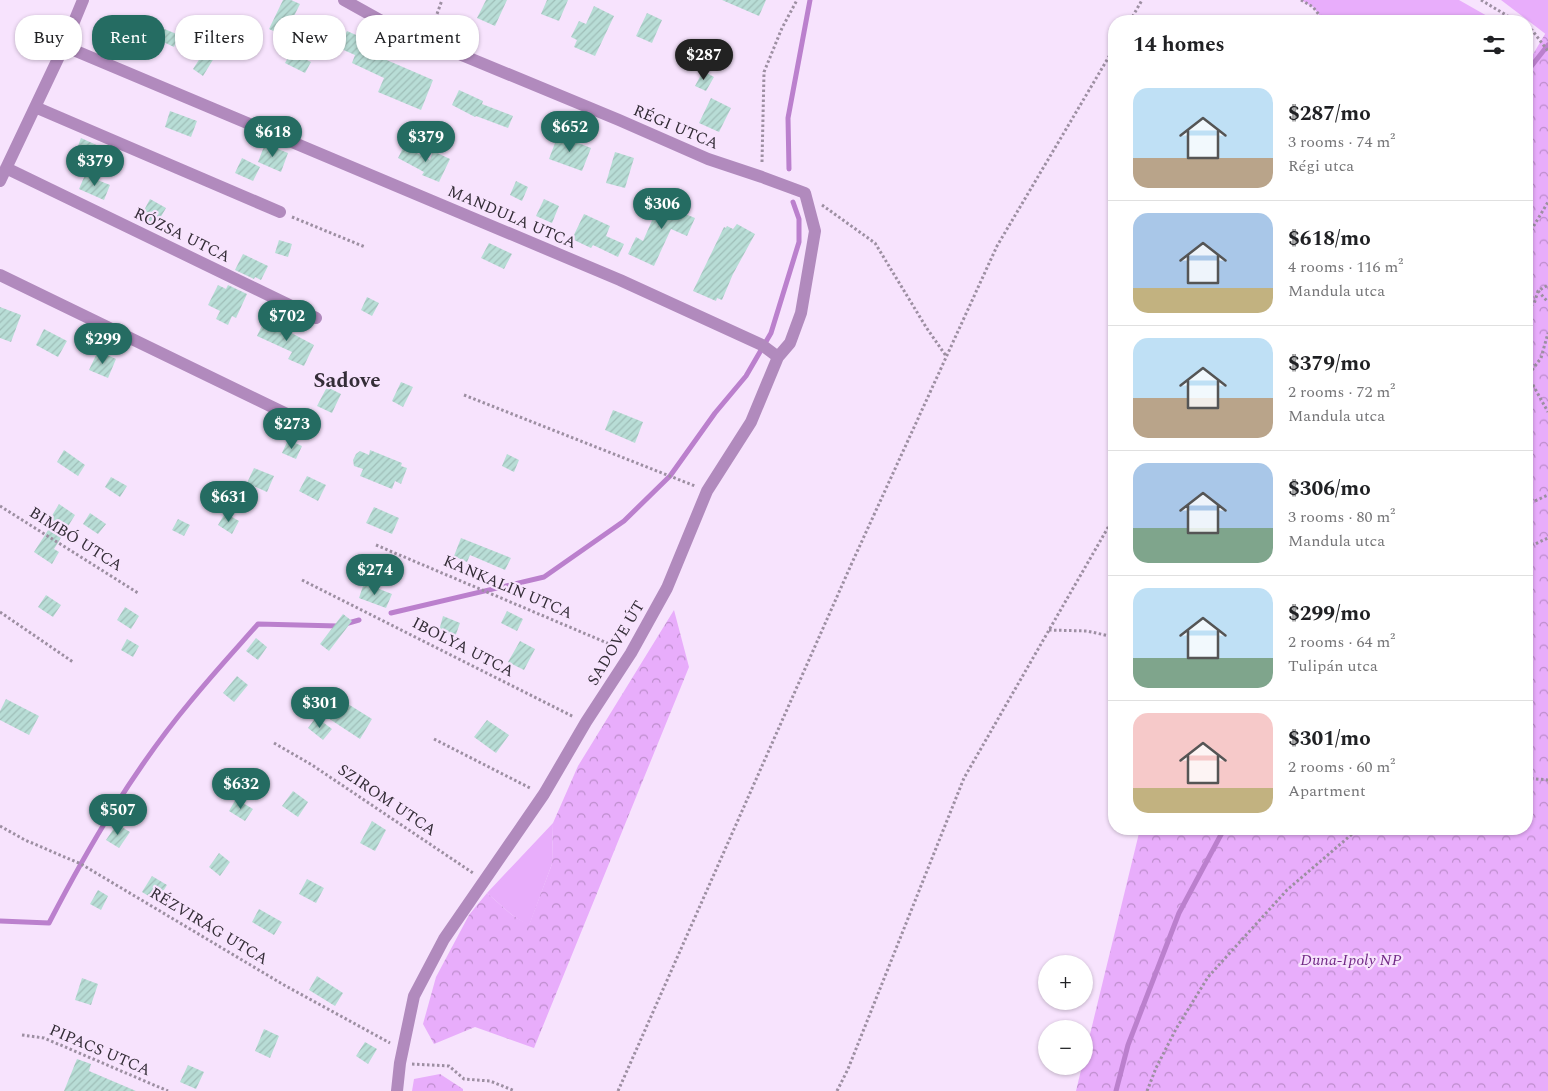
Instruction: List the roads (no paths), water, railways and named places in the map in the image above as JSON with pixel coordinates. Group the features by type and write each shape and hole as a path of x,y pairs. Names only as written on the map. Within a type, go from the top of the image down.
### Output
{"street":[{"path":"77,15 83,0"},
{"name":"RÉGI UTCA","path":"344,0 387,24 708,159 805,193"},
{"name":"MANDULA UTCA","path":"82,54 620,280 762,345 778,356"},
{"path":"0,181 57,60"},
{"path":"35,107 280,212"},
{"name":"RÓZSA UTCA","path":"6,168 316,318"},
{"name":"SADOVE ÚT","path":"397,1091 401,1058 414,996 444,939 544,794 586,722 630,653 667,588 707,491 751,422 778,356 790,344 801,314 815,231 805,193"},
{"path":"0,275 299,420"}],"waterway":[{"path":"789,169 788,118 810,0"},
{"path":"1533,64 1548,45"},
{"path":"391,613 544,577 624,521 670,476 715,413 746,376 771,333 799,242 799,219 793,202"},
{"path":"0,921 49,923 96,837 131,781 198,692 258,624 338,626 359,620"},
{"path":"1116,1091 1128,1045 1179,913 1221,835"}],"district":[{"name":"Sadove","path":"347,381"}],"park label":[{"name":"Duna-Ipoly NP","path":"1351,960"}]}
